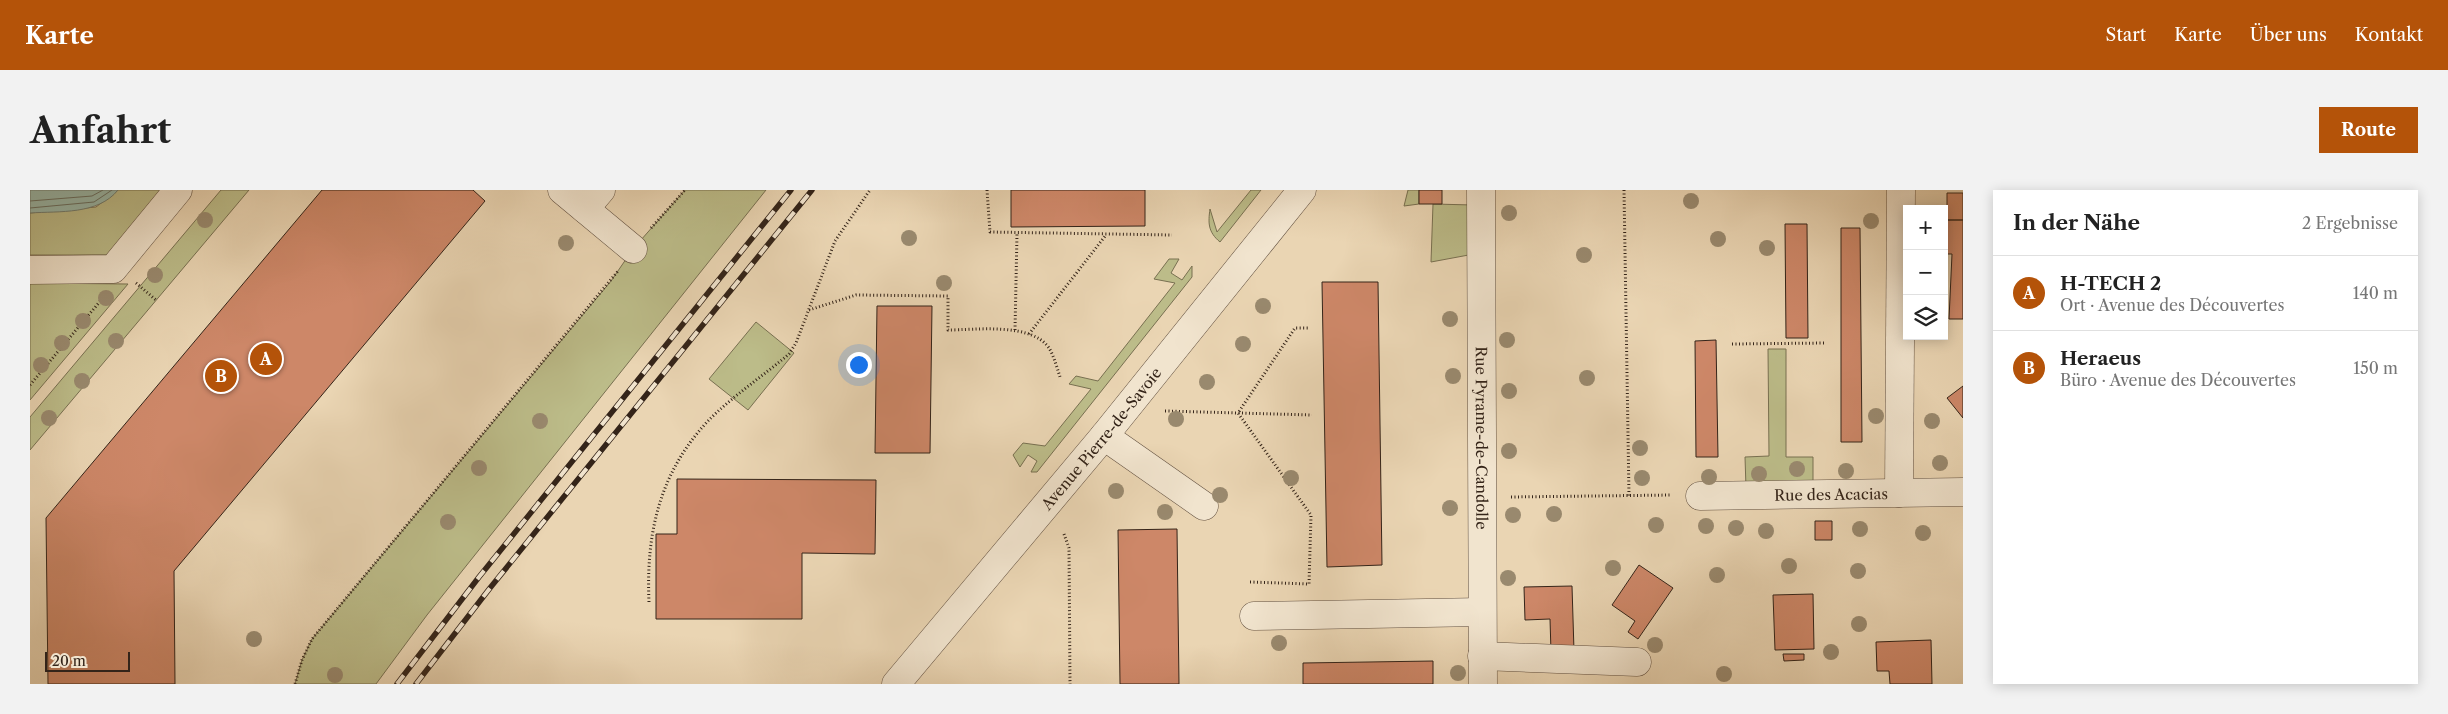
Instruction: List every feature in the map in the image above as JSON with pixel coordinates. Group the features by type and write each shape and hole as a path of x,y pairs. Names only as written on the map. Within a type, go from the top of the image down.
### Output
{"street":[{"path":"30,270 113,269 178,190"},
{"path":"562,190 593,200 633,249"},
{"name":"Avenue Pierre-de-Savoie","path":"896,684 1104,436 1302,190"},
{"name":"Rue Pyrame-de-Candolle","path":"1481,190 1483,684"},
{"path":"1899,493 1901,190"},
{"path":"1104,436 1204,506"},
{"name":"Rue des Acacias","path":"1700,496 1963,492"},
{"path":"1254,616 1482,612"},
{"path":"1482,656 1636,662"}],"path":[{"path":"295,684 302,660 312,639 611,281 633,249 685,190"},
{"path":"649,602 648,569 652,530 664,490 678,463 695,436 708,421 789,354 796,343 835,241 870,190"},
{"path":"987,190 990,232 1017,234 1172,235"},
{"path":"1624,190 1629,496"},
{"path":"1015,330 1017,234"},
{"path":"1029,334 1106,234"},
{"path":"136,283 156,300"},
{"path":"808,311 856,295 948,296 948,330 1015,330 1029,334 1048,347 1060,377"},
{"path":"30,385 102,298 93,298"},
{"path":"1238,413 1295,328 1309,328"},
{"path":"1732,344 1826,343"},
{"path":"1165,411 1312,415"},
{"path":"1238,413 1311,515 1309,584 1250,582"},
{"path":"1510,496 1687,494 1700,496"},
{"path":"1064,534 1069,548 1070,684"}],"green space":[{"path":"118,190 167,190 113,255 30,255 30,213 96,207"},
{"path":"221,190 249,190 30,450 30,417"},
{"path":"685,190 766,190 427,615 376,684 295,684 302,660 312,639 611,281 633,249"},
{"path":"1251,190 1261,190 1220,242 1211,231 1210,209 1217,232"},
{"path":"1408,190 1419,190 1419,204 1404,206"},
{"path":"1433,204 1473,205 1474,254 1431,262"},
{"path":"1169,259 1179,259 1171,273 1182,280 1192,266 1192,277 1037,472 1031,472 1037,461 1028,455 1020,467 1013,455 1023,443 1045,446 1091,389 1069,384 1076,376 1098,381 1175,283 1154,279"},
{"path":"30,283 128,284 30,400"},
{"path":"756,322 794,353 748,410 709,379"},
{"path":"1768,349 1786,349 1786,457 1813,457 1813,486 1746,488 1745,457 1769,456"}],"water":[{"path":"30,190 118,190 110,198 89,208 30,213"}],"building":[{"path":"322,190 473,190 485,201 174,571 175,684 48,684 46,518"},
{"path":"1011,190 1145,190 1145,226 1011,227"},
{"path":"1419,190 1442,190 1442,204 1419,204"},
{"path":"1947,193 1963,193 1963,220 1948,220"},
{"path":"1948,220 1963,220 1963,319 1949,319 1952,254 1948,254"},
{"path":"1785,224 1807,224 1808,338 1786,338"},
{"path":"1841,228 1860,228 1862,442 1841,442"},
{"path":"1322,282 1378,282 1382,565 1327,567"},
{"path":"877,306 932,306 930,453 875,453"},
{"path":"1716,340 1718,457 1696,457 1695,341"},
{"path":"1963,386 1963,418 1947,398"},
{"path":"677,479 876,480 875,554 802,553 802,619 656,619 656,534 677,534"},
{"path":"1815,521 1832,521 1832,540 1815,540"},
{"path":"1177,529 1179,684 1120,684 1118,530"},
{"path":"1639,565 1673,588 1638,639 1628,632 1635,621 1612,605"},
{"path":"1572,586 1574,651 1551,652 1550,619 1525,620 1524,587"},
{"path":"1813,594 1814,649 1775,650 1773,595"},
{"path":"1931,640 1932,684 1890,684 1889,671 1877,671 1876,642"},
{"path":"1783,654 1804,654 1804,660 1784,661"},
{"path":"1433,661 1433,684 1303,684 1303,663"}],"railway":[{"path":"397,684 479,577 791,190"},
{"path":"416,684 490,588 812,190"}],"place":[{"name":"H-TECH 2","path":"266,359"},
{"name":"Heraeus","path":"221,376"}]}
